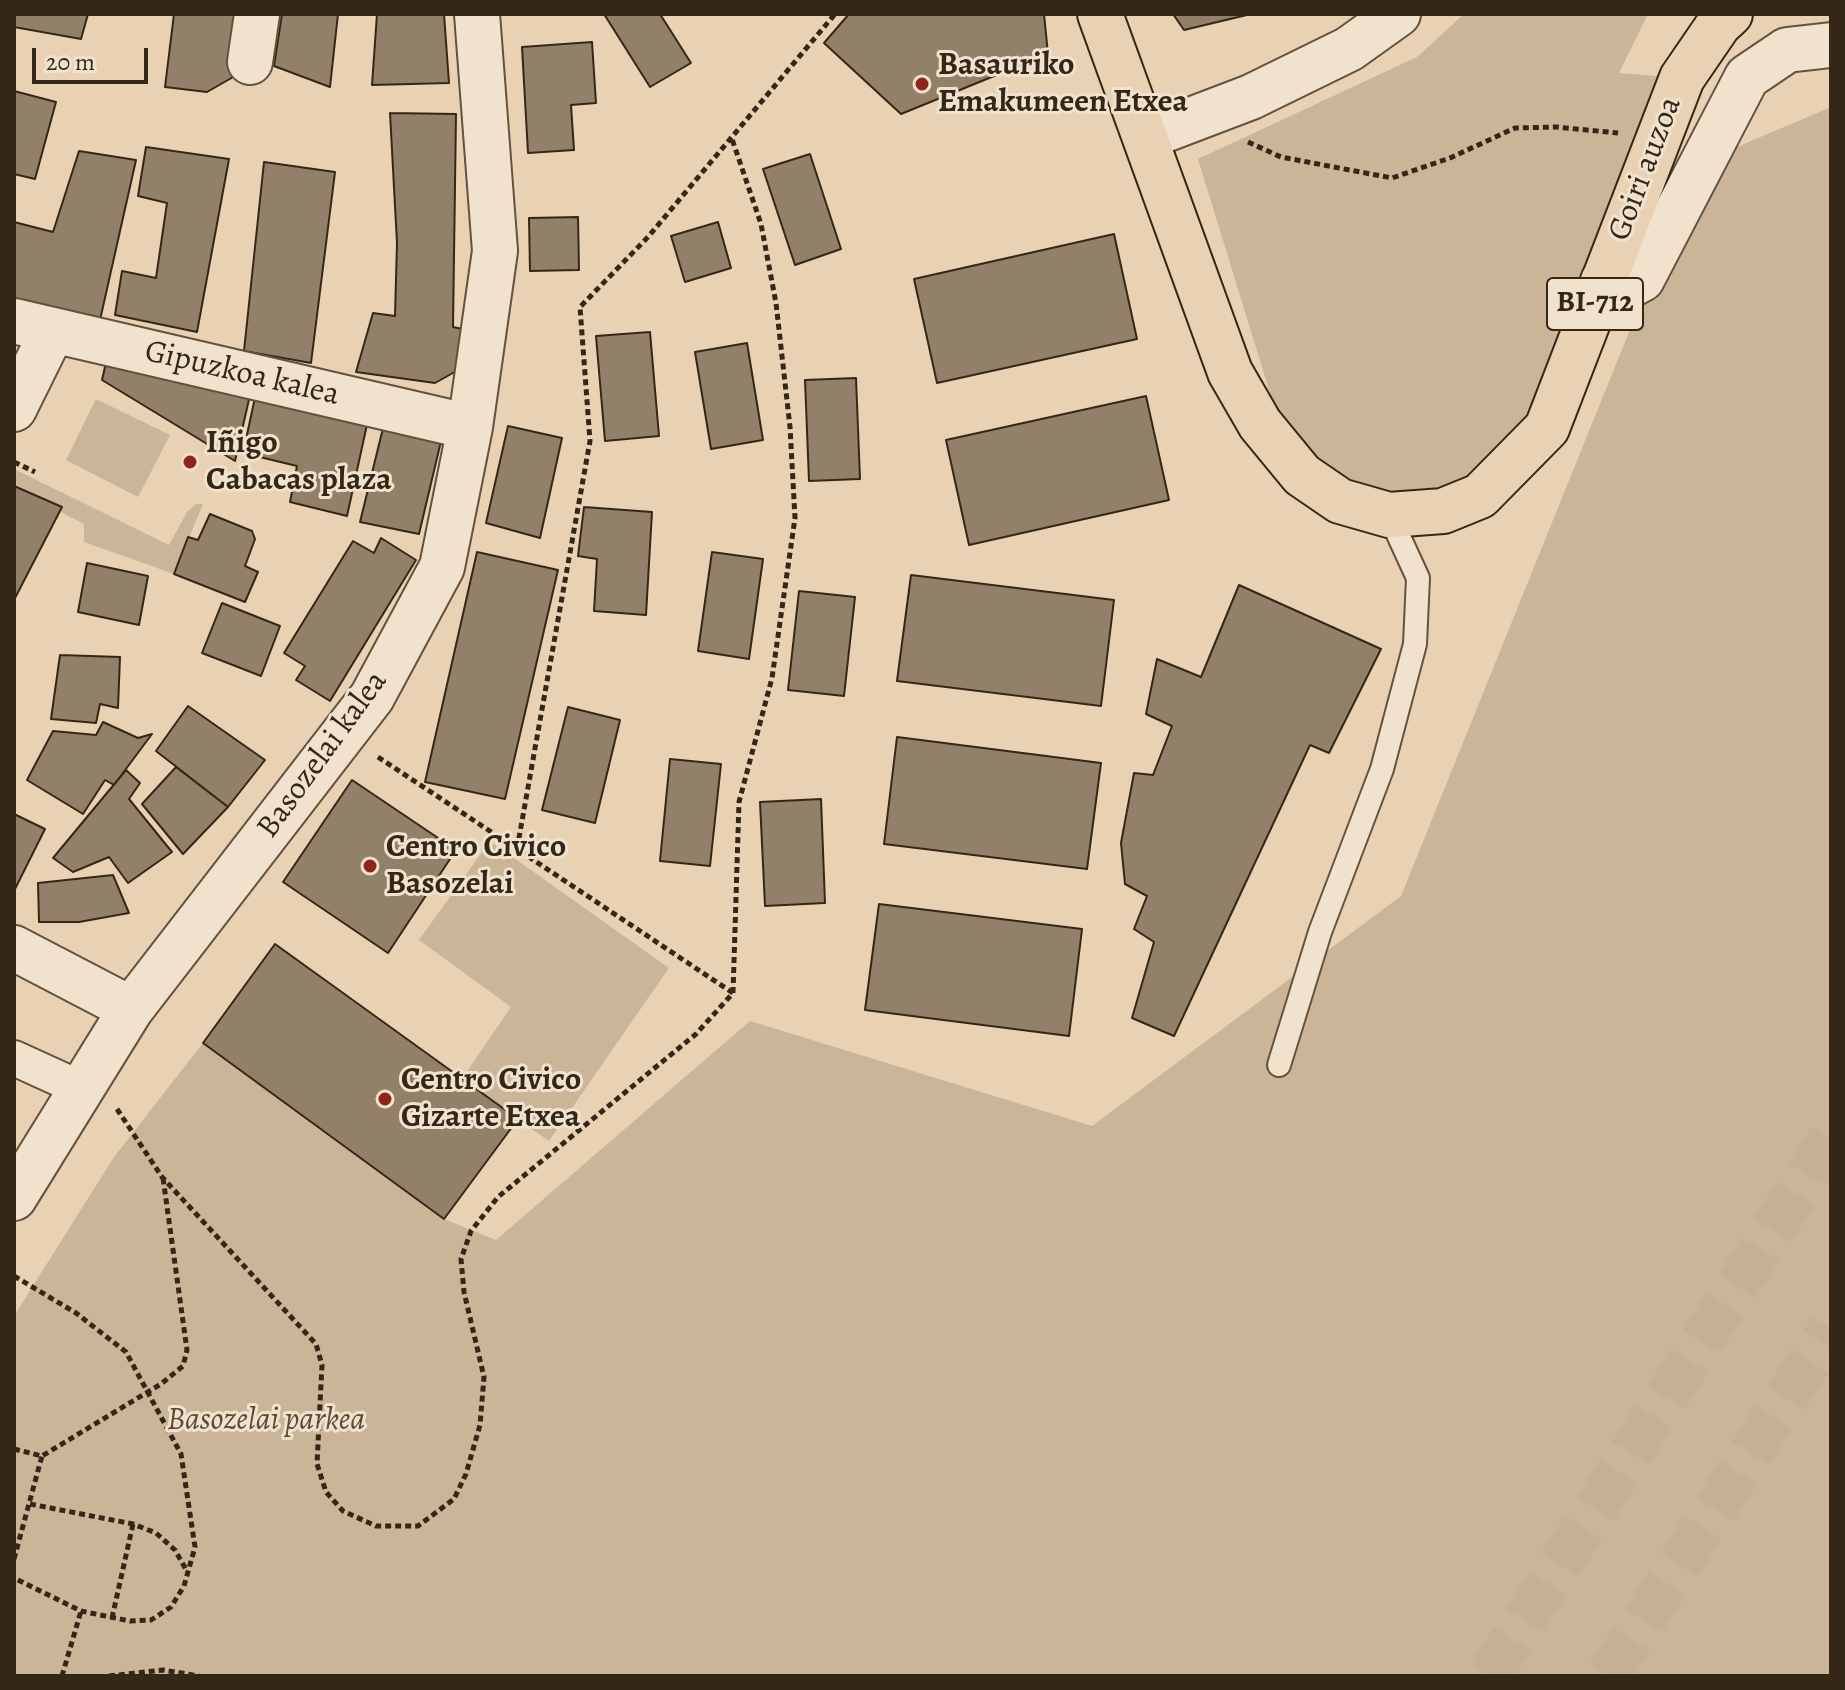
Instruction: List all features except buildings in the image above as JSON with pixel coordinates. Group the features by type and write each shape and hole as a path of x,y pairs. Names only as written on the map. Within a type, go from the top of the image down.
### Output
{"main road":[{"name":"BI-712","path":"1100,14 1230,372 1260,424 1302,475 1340,501 1389,515"},
{"name":"Goiri auzoa","path":"1389,515 1443,511 1480,496 1547,428 1682,78 1719,24 1730,14"}],"street":[{"path":"250,62 257,14"},
{"name":"Basozelai kalea","path":"14,1198 131,1009 372,697 442,567 470,427 495,251 477,14"},
{"path":"1146,137 1251,97 1321,63 1349,49 1398,14"},
{"path":"1603,281 1622,290 1642,279 1747,77 1787,50 1831,45"},
{"path":"14,409 34,326"},
{"name":"Gipuzkoa kalea","path":"34,326 470,427"},
{"path":"14,948 131,1009"},
{"path":"14,1058 82,1089"}],"lane":[{"path":"1279,1065 1320,932 1382,769 1415,644 1418,578 1389,515"}],"path":[{"path":"517,849 590,441 580,307 648,237 835,14"},
{"path":"1243,140 1281,157 1392,178 1450,158 1515,128 1556,127 1622,134"},
{"path":"82,1089 116,1108 162,1177 316,1344 322,1365 317,1464 326,1492 343,1511 376,1526 418,1526 454,1499 466,1474 480,1425 484,1377 464,1292 461,1259 471,1231 498,1197 696,1034 733,993 739,802 772,678 795,518 790,427 776,303 761,224 732,139"},
{"path":"14,462 35,472"},
{"path":"368,750 733,993"},
{"path":"14,1559 42,1456 150,1391 183,1366 187,1350 162,1177"},
{"path":"14,1276 76,1313 126,1352 150,1391 181,1454 195,1547 188,1573 171,1607 151,1620 112,1618 81,1611 14,1578"},
{"path":"14,1449 42,1456"},
{"path":"30,1504 133,1524 156,1533 175,1550 188,1573"},
{"path":"112,1618 133,1524"},
{"path":"62,1676 81,1611"},
{"path":"109,1676 163,1670 196,1676"}],"green space":[{"path":"1464,14 1648,14 1619,73 1682,78 1551,409 1489,472 1426,504 1375,497 1320,467 1277,416 1198,159 1417,57"},
{"name":"Basozelai parkea","path":"1831,107 1831,1676 14,1676 14,1316 114,1157 203,1043 444,1219 496,1240 750,1021 1092,1126 1401,896 1697,164"},
{"path":"96,399 170,435 138,497 66,460"},
{"path":"14,469 169,545 187,512 196,504 203,504 174,574 84,542 84,524 59,511 61,506 14,486"},
{"path":"490,841 669,968 549,1141 461,1080 511,1007 419,940"}],"tunnel":[{"path":"1489,1676 1831,1138"},
{"path":"1608,1676 1831,1328"}],"place":[{"name":"Basauriko Emakumeen Etxea","path":"922,84"},
{"name":"Iñigo Cabacas plaza","path":"190,462"},
{"name":"Centro Civico Basozelai","path":"370,866"},
{"name":"Centro Civico Gizarte Etxea","path":"385,1099"}]}
